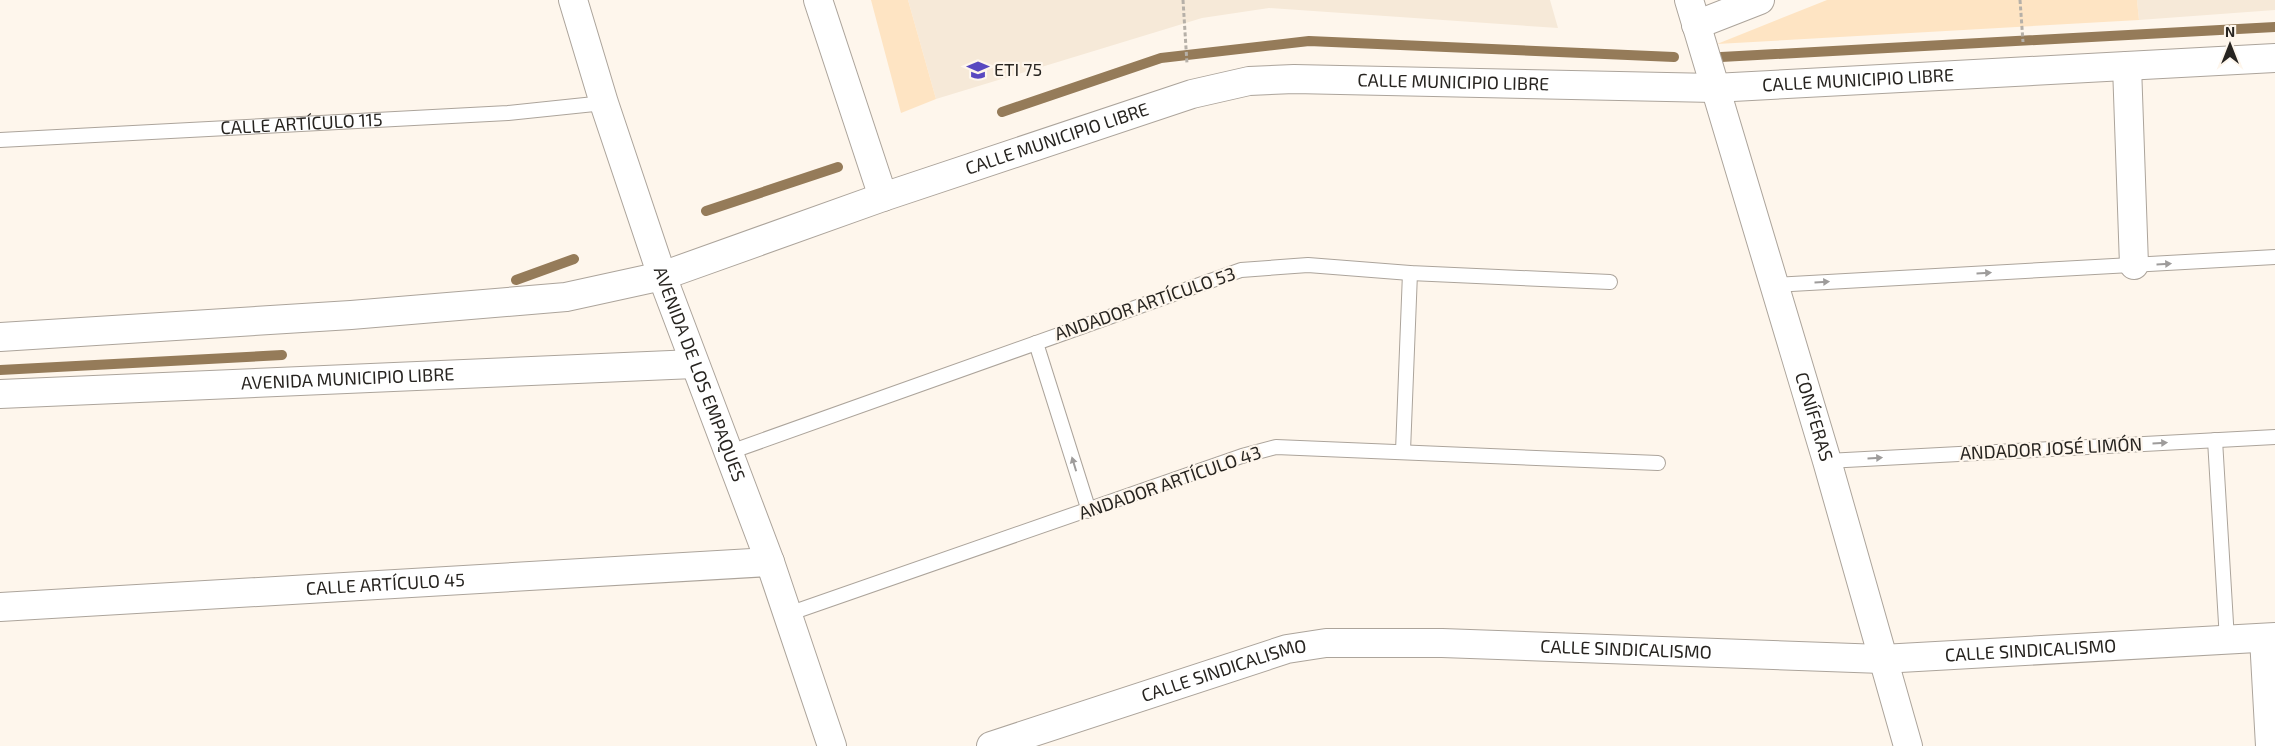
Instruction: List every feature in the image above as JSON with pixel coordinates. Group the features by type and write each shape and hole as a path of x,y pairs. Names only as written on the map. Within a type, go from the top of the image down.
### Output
{"street":[{"name":"AVENIDA DE LOS EMPAQUES","path":"573,0 604,103 662,276 770,562 832,746"},
{"path":"818,0 883,197"},
{"path":"1693,12 1760,0"},
{"name":"CONÍFERAS","path":"1693,12 1714,88 1827,460 1908,746"},
{"name":"CALLE MUNICIPIO LIBRE","path":"662,276 883,197 1192,94 1249,81 1294,79 1714,88 2275,58"},
{"path":"2127,66 2134,265"},
{"path":"0,337 351,314 566,297 662,276"},
{"name":"AVENIDA MUNICIPIO LIBRE","path":"0,394 694,364"},
{"name":"CALLE ARTÍCULO 45","path":"0,606 770,562"},
{"path":"2270,638 2270,746"},
{"name":"CALLE SINDICALISMO","path":"992,746 1287,649 1326,643 1442,643 1882,659 2270,638"}],"lane":[{"name":"CALLE ARTÍCULO 115","path":"0,140 508,113 604,103"},
{"path":"1773,285 2275,257"},
{"name":"ANDADOR ARTÍCULO 53","path":"730,452 1241,270 1308,265 1410,273 1610,282"},
{"path":"1403,451 1410,273"},
{"path":"1036,342 1089,511"},
{"name":"ANDADOR JOSÉ LIMÓN","path":"1827,460 2275,437"},
{"path":"2216,440 2227,640"},
{"name":"ANDADOR ARTÍCULO 43","path":"788,614 1089,511 1242,456 1276,447 1658,463"}],"path":[{"path":"1182,0 1187,67"},
{"path":"2020,0 2024,47"}],"shaded area":[{"path":"871,0 908,0 936,99 901,113"},
{"name":"ETI 75","path":"908,0 1550,0 1558,28 1269,8 1202,18 936,99"},
{"path":"1827,0 2137,0 2139,20 1717,44"},
{"path":"2137,0 2275,0 2275,10 2139,20"}],"waterway":[{"path":"1721,57 2275,27"},
{"path":"1002,112 1161,58 1309,41 1674,57"},
{"path":"706,211 838,167"},
{"path":"516,280 574,259"},
{"path":"0,370 282,355"}],"place":[{"name":"ETI 75","path":"978,70"}]}
